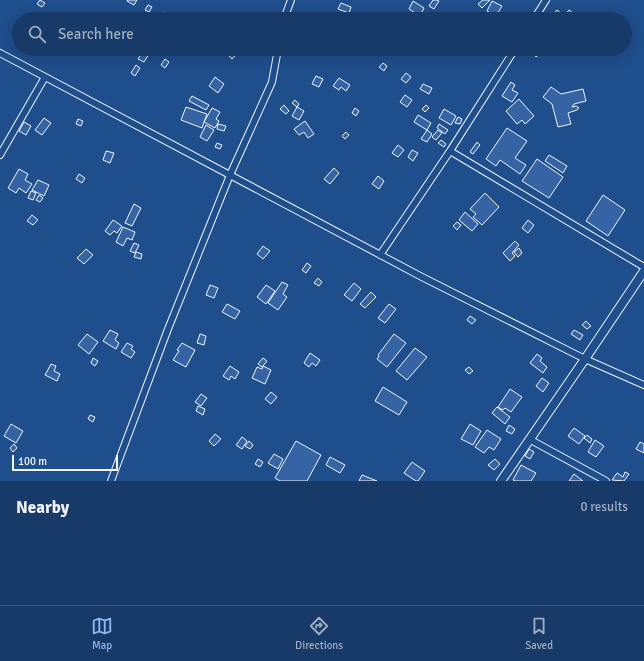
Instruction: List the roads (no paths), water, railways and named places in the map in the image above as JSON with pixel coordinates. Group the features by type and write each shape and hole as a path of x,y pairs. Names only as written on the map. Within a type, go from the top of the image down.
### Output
{"street":[{"path":"287,12 291,0"},
{"path":"538,12 546,0"},
{"path":"0,53 422,277 585,359 644,385"},
{"path":"111,481 168,329 230,175 272,82 277,56"},
{"path":"380,255 450,151 511,56"},
{"path":"0,155 45,77"},
{"path":"450,151 644,267"},
{"path":"501,481 644,271"},
{"path":"529,439 606,481"}]}
